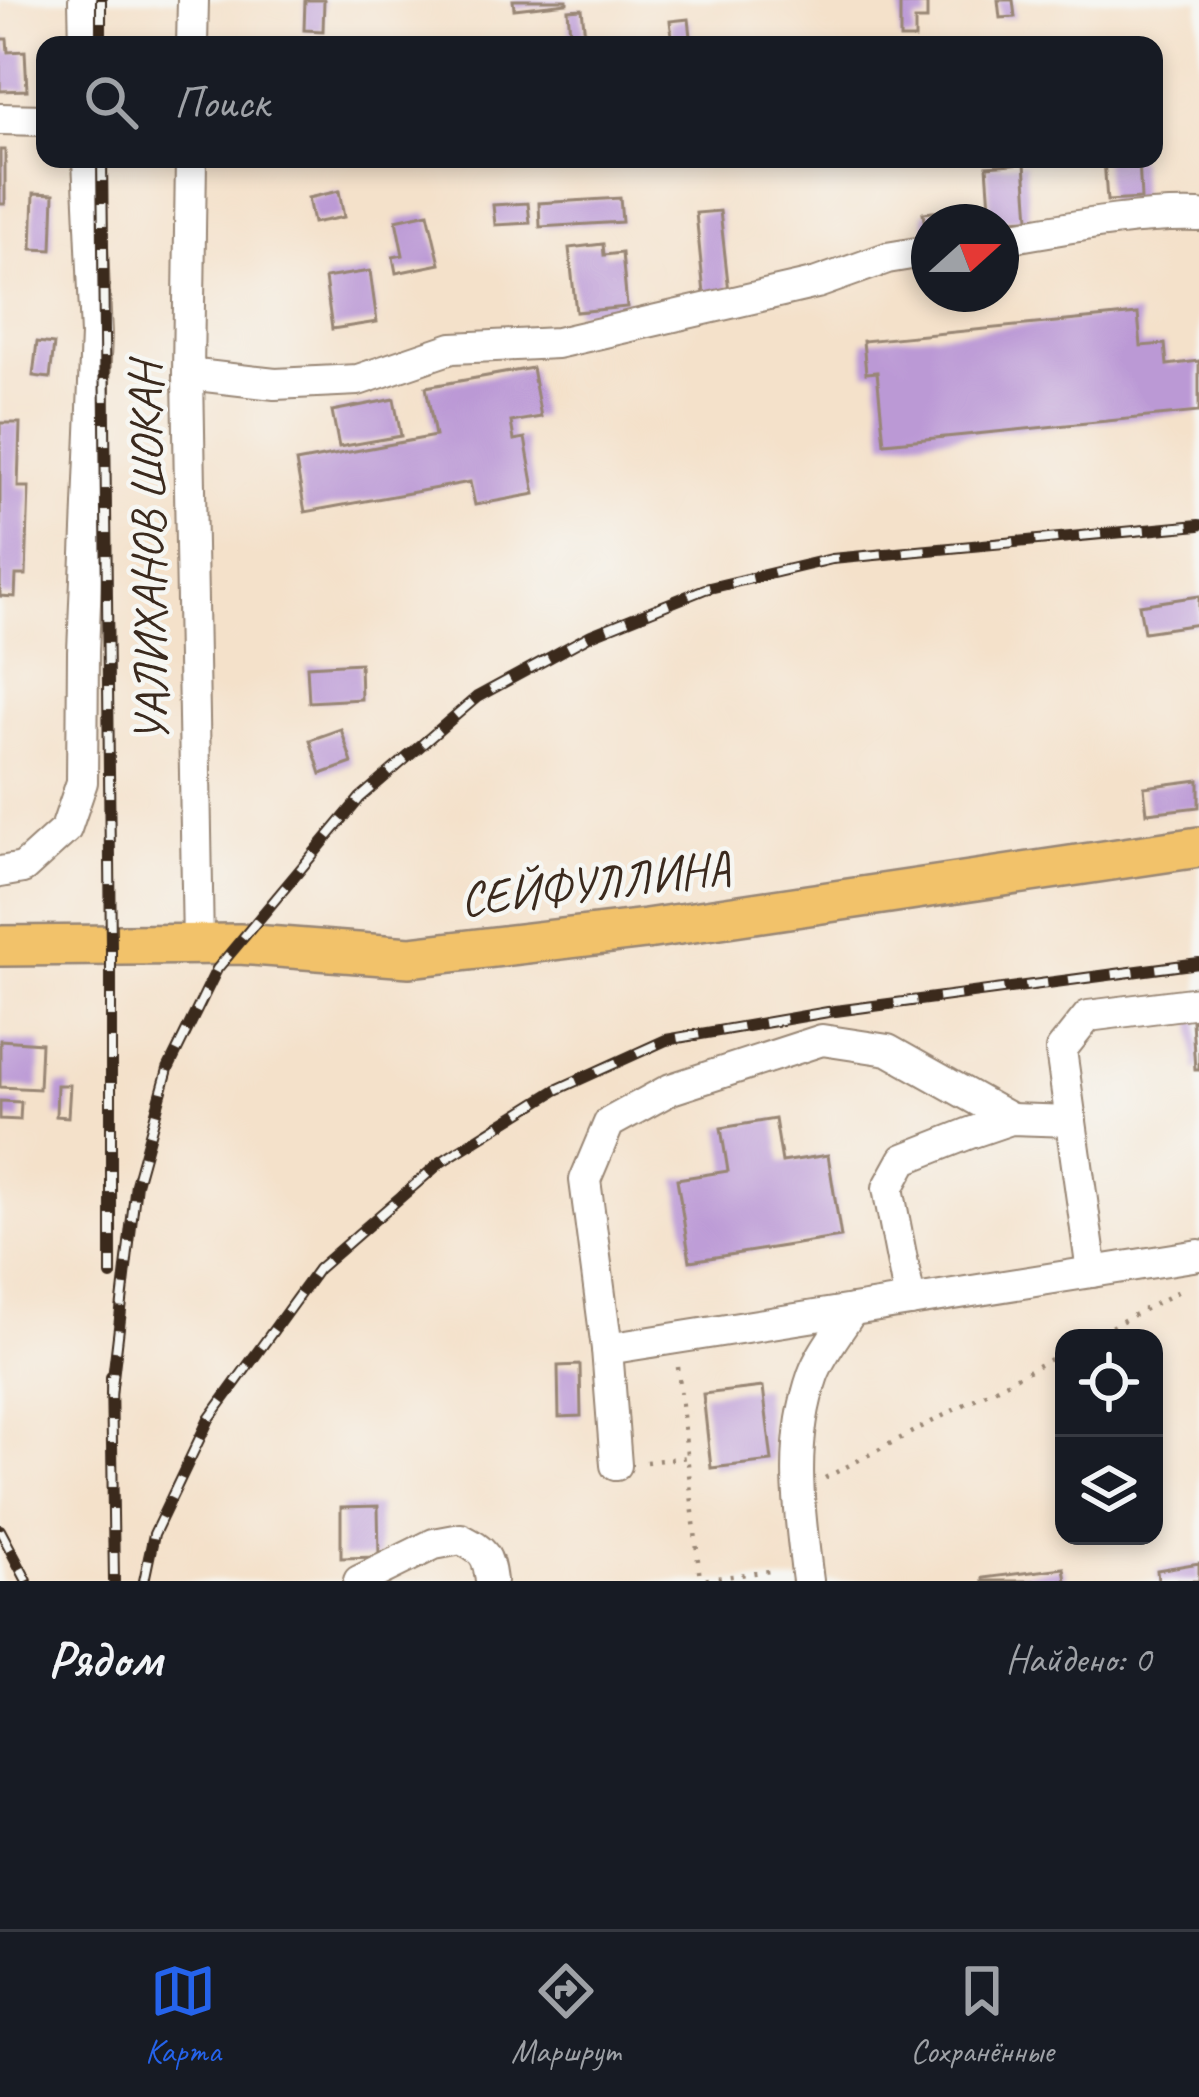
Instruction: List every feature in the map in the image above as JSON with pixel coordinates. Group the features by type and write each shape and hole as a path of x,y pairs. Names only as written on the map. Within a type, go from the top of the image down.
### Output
{"main road":[{"name":"СЕЙФУЛЛИНА","path":"0,946 239,944 410,957 646,929 1199,847"}],"street":[{"path":"84,0 85,36"},
{"path":"192,36 193,0"},
{"path":"0,119 36,120"},
{"path":"0,872 22,868 66,829 82,782 96,335 88,168"},
{"name":"УАЛИХАНОВ ШОКАН","path":"191,168 188,374 198,945"},
{"path":"1019,235 1106,221 1199,216"},
{"path":"188,374 275,384 358,380 452,348 557,343 817,283 911,254"},
{"path":"1092,1272 1061,1050 1088,1016 1199,1003"},
{"path":"616,1465 607,1348 584,1180 609,1124 671,1089 822,1040 889,1050 1011,1119"},
{"path":"910,1301 888,1188 904,1159 1011,1119 1071,1120"},
{"path":"607,1348 1199,1255"},
{"path":"807,1573 796,1492 798,1437 814,1371 852,1310"},
{"path":"358,1581 434,1544 461,1539 482,1550 491,1581"}],"path":[{"path":"1107,1329 1199,1281"},
{"path":"675,1338 697,1581 807,1573"},
{"path":"796,1492 1055,1357"},
{"path":"616,1465 688,1457"}],"building":[{"path":"305,0 324,0 323,31 304,30"},
{"path":"513,0 567,0 567,3 514,9"},
{"path":"998,0 1013,0 1015,17 1000,18"},
{"path":"900,4 927,4 927,20 915,20 915,36 900,36"},
{"path":"582,9 585,36 570,36 568,10"},
{"path":"689,19 691,36 672,36 670,21"},
{"path":"0,39 7,39 8,52 25,51 27,90 0,91"},
{"path":"0,150 5,150 5,204 0,204"},
{"path":"987,168 1025,168 1029,219 1019,220 1019,204 990,204"},
{"path":"1105,168 1139,168 1141,199 1107,201"},
{"path":"339,191 344,217 313,223 308,198"},
{"path":"34,193 54,194 52,250 32,249"},
{"path":"620,198 622,222 540,227 539,203"},
{"path":"528,203 530,223 495,225 493,205"},
{"path":"720,211 729,292 704,294 696,213"},
{"path":"428,213 440,264 396,273 393,257 403,255 396,220"},
{"path":"603,244 604,255 622,253 627,307 576,312 569,248"},
{"path":"370,271 377,322 332,329 325,278"},
{"path":"1138,314 1141,346 1165,344 1167,365 1199,361 1199,412 884,443 877,372 866,373 863,341"},
{"path":"37,342 54,344 50,378 33,376"},
{"path":"532,368 541,417 511,422 514,440 525,438 535,494 475,505 470,482 305,512 296,462 435,436 426,387"},
{"path":"394,399 401,436 339,447 332,411"},
{"path":"0,423 20,423 18,487 29,487 26,575 16,575 15,597 0,596"},
{"path":"1199,596 1199,624 1144,632 1139,605"},
{"path":"360,663 361,699 309,702 307,666"},
{"path":"341,729 352,763 321,774 310,740"},
{"path":"1199,780 1199,807 1147,813 1144,787"},
{"path":"1199,1020 1199,1070 1195,1070 1192,1021"},
{"path":"0,1040 41,1043 39,1089 0,1087"},
{"path":"57,1085 70,1085 68,1117 56,1116"},
{"path":"0,1101 21,1102 20,1120 0,1119"},
{"path":"775,1119 782,1162 828,1155 841,1237 690,1261 677,1179 728,1171 721,1128"},
{"path":"580,1365 581,1416 559,1417 558,1366"},
{"path":"763,1387 772,1461 711,1468 703,1394"},
{"path":"378,1506 379,1557 341,1558 341,1507"},
{"path":"1199,1563 1199,1581 1158,1581 1157,1570"},
{"path":"1064,1568 1066,1581 983,1581 983,1578"}],"railway":[{"path":"101,0 101,36"},
{"path":"102,168 111,1275"},
{"path":"111,1395 136,1184 168,1069 217,969 360,798 477,697 591,635 705,589 832,559 1199,525"},
{"path":"144,1581 154,1534 209,1419 318,1269 441,1162 556,1090 666,1040 828,1012 1199,963"},
{"path":"111,1377 114,1581"},
{"path":"0,1530 27,1581"}]}
